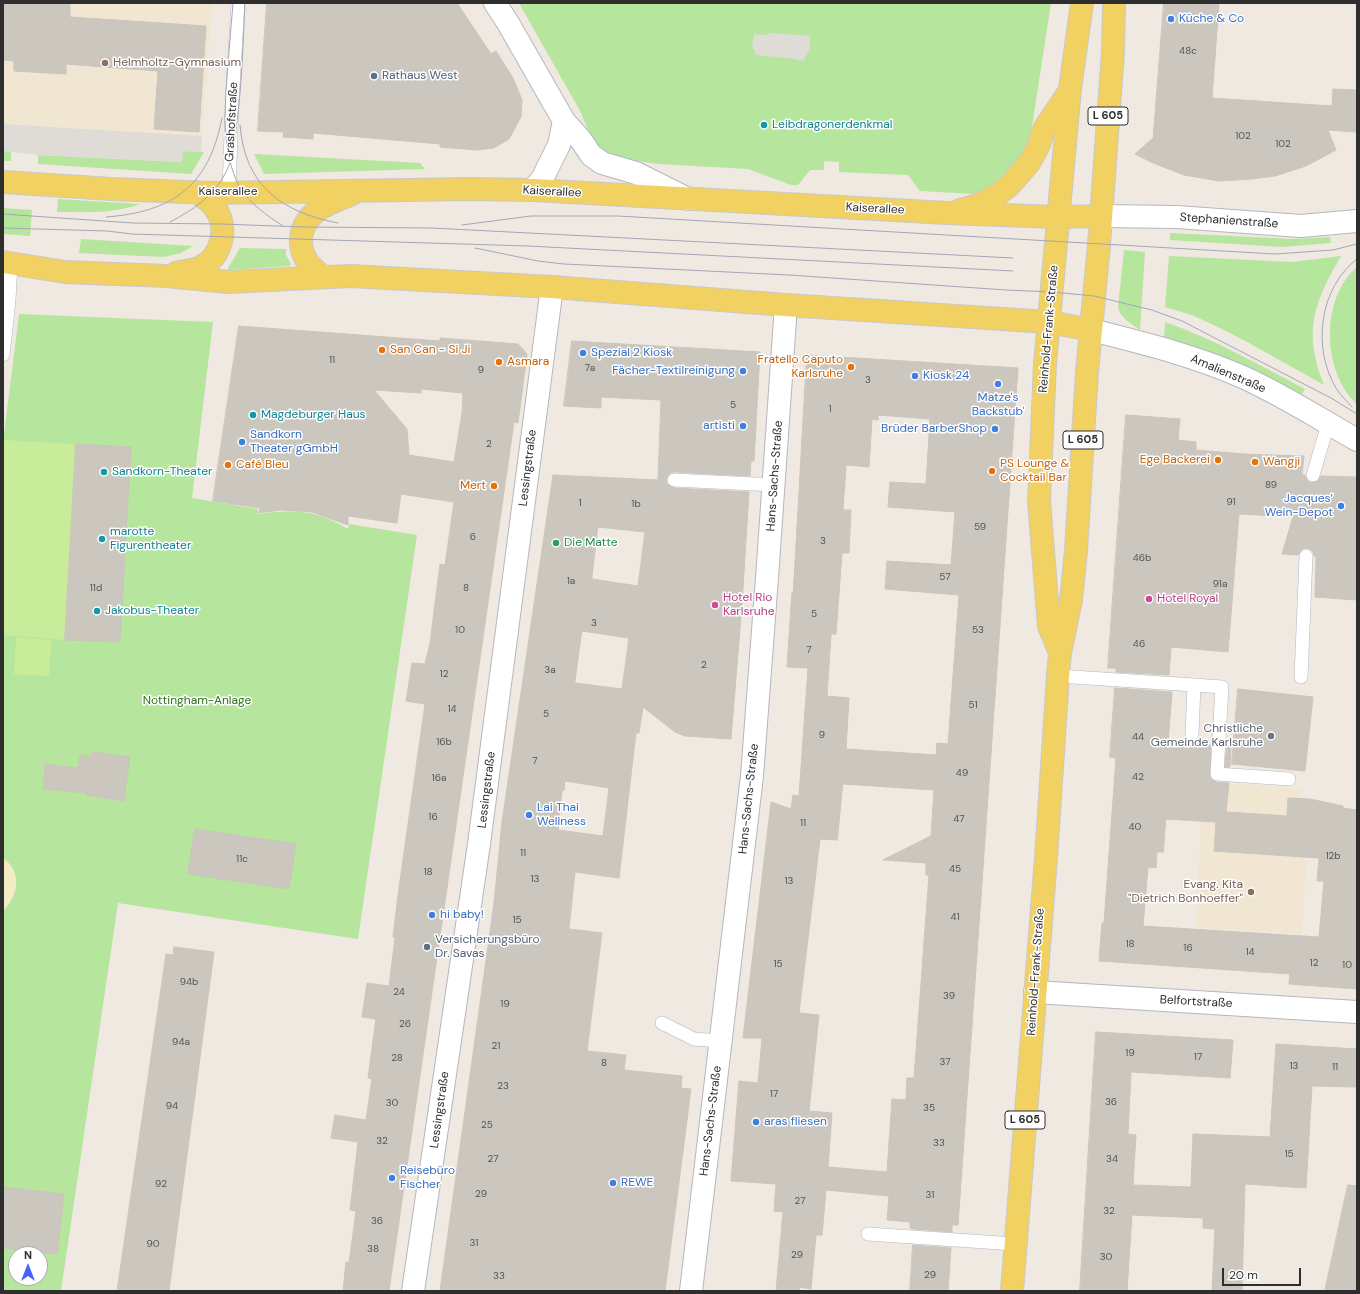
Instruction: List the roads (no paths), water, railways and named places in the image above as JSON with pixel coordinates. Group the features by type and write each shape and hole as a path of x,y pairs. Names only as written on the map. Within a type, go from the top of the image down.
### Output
{"main road":[{"name":"Reinhold-Frank-Straße","path":"1060,653 1049,626 1039,500 1044,385 1058,217 1070,89 1082,3"},
{"name":"Reinhold-Frank-Straße","path":"1012,1291 1046,858 1058,676 1060,653 1071,600 1113,52 1114,3"},
{"path":"947,213 978,205 997,195 1010,185 1029,162 1039,145 1044,129 1070,89"},
{"name":"Kaiserallee","path":"3,182 112,189 197,192 533,190 947,213 1058,217 1101,216"},
{"path":"322,277 309,263 303,250 301,238 303,227 310,217 319,209 356,191"},
{"path":"166,276 200,267 211,259 219,247 223,236 222,224 219,215 209,201 197,192"},
{"path":"7,263 65,272 166,276 229,282 350,276 552,287 786,305 1049,322 1091,330"}],"street":[{"path":"495,3 564,121 581,140 591,156 602,163 636,173 688,199"},
{"path":"533,190 542,179 559,145 564,121"},
{"name":"Stephanienstraße","path":"1101,216 1159,216 1300,226 1357,221"},
{"name":"Lessingstraße","path":"413,1291 480,836 552,287"},
{"name":"Hans-Sachs-Straße","path":"691,1291 752,776 786,305"},
{"name":"Amalienstraße","path":"1091,330 1150,345 1198,360 1244,378 1292,402 1357,440"},
{"name":"Belfortstraße","path":"1035,992 1357,1012"}],"lane":[{"name":"Grashofstraße","path":"230,192 232,103 238,3"},
{"path":"3,355 9,300 7,263"},
{"path":"1313,475 1328,424"},
{"path":"674,480 774,485"},
{"path":"1300,677 1306,556"},
{"path":"1058,676 1222,687 1217,774 1290,779"},
{"path":"1192,734 1194,685"},
{"path":"662,1023 694,1039 720,1041"},
{"path":"868,1234 1015,1244"}],"tram line":[{"path":"233,3 225,111 225,127 229,158 240,188 244,194 260,209 283,226"},
{"path":"170,222 195,207 209,195 221,181 231,160 235,141 240,92 245,3"},
{"path":"106,217 130,214 151,209 169,201 184,191 197,178 208,161 216,142 222,118"},
{"path":"240,125 243,147 250,165 258,180 270,193 284,204 300,212 338,223"},
{"path":"3,214 133,223 432,228 1013,258"},
{"path":"462,225 531,216 618,216 1275,254 1333,250 1357,244"},
{"path":"3,228 107,231 132,234 528,246 1013,271"},
{"path":"475,248 538,261 564,264 789,275 1094,296 1152,310 1182,321 1331,398 1357,414"},
{"path":"1352,407 1338,391 1328,372 1322,337 1323,319 1327,302 1334,286 1344,271 1357,259"}],"place":[{"name":"Küche & Co","path":"1171,19"},
{"name":"Helmholtz-Gymnasium","path":"105,63"},
{"name":"Rathaus West","path":"374,76"},
{"name":"Leibdragonerdenkmal","path":"764,125"},
{"name":"San Can - Si Ji","path":"382,350"},
{"name":"Spezial 2 Kiosk","path":"583,353"},
{"name":"Asmara","path":"499,362"},
{"name":"Fratello Caputo Karlsruhe","path":"851,367"},
{"name":"Fächer-Textilreinigung","path":"743,371"},
{"name":"Kiosk 24","path":"915,376"},
{"name":"Matze's Backstub'","path":"998,384"},
{"name":"Magdeburger Haus","path":"253,415"},
{"name":"artisti","path":"743,426"},
{"name":"Brüder BarberShop","path":"995,429"},
{"name":"Sandkorn Theater gGmbH","path":"242,442"},
{"name":"Ege Backerei","path":"1218,460"},
{"name":"Wangji","path":"1255,462"},
{"name":"Café Bleu","path":"228,465"},
{"name":"PS Lounge & Cocktail Bar","path":"992,471"},
{"name":"Sandkorn-Theater","path":"104,472"},
{"name":"Mert","path":"494,486"},
{"name":"Jacques’ Wein-Depot","path":"1341,506"},
{"name":"marotte Figurentheater","path":"102,539"},
{"name":"Die Matte","path":"556,543"},
{"name":"Hotel Royal","path":"1149,599"},
{"name":"Hotel Rio Karlsruhe","path":"715,605"},
{"name":"Jakobus-Theater","path":"97,611"},
{"name":"Christliche Gemeinde Karlsruhe","path":"1271,736"},
{"name":"Lai Thai Wellness","path":"529,815"},
{"name":"Evang. Kita \"Dietrich Bonhoeffer\"","path":"1251,892"},
{"name":"hi baby!","path":"432,915"},
{"name":"Versicherungsbüro Dr. Savas","path":"427,947"},
{"name":"aras fliesen","path":"756,1122"},
{"name":"Reisebüro Fischer","path":"392,1178"},
{"name":"REWE","path":"613,1183"}],"park label":[{"name":"Nottingham-Anlage","path":"197,701"}]}
